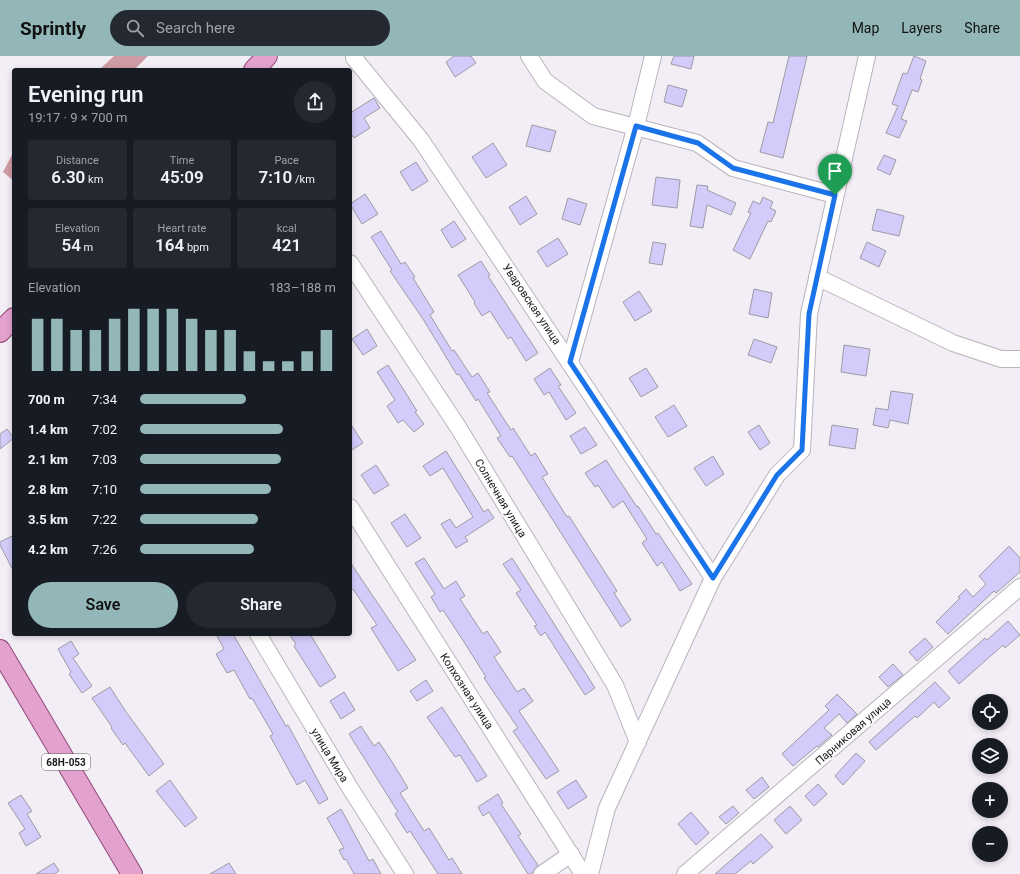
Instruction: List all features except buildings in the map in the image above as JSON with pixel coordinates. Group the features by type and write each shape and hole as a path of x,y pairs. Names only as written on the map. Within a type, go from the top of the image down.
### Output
{"main road":[{"path":"256,68 267,56"},
{"path":"0,332 12,320"},
{"name":"68Н-053","path":"0,650 132,874"}],"street":[{"path":"529,56 545,81 593,116 698,143 733,168 835,195"},
{"path":"570,362 636,126 653,56"},
{"path":"590,874 607,808 713,578 777,475 802,450 809,314 867,56"},
{"name":"Уваровская улица","path":"354,58 421,140 713,578"},
{"name":"Солнечная улица","path":"352,266 458,427 615,685 638,742"},
{"path":"817,277 953,343 1001,359 1020,359"},
{"name":"Колхозная улица","path":"352,511 583,874"},
{"name":"Парниковая улица","path":"685,874 1020,587"},
{"name":"улица Мира","path":"259,636 350,788 405,874"},
{"path":"542,874 571,854"}],"shaded area":[{"path":"114,56 148,56 136,68 101,68"},
{"path":"12,155 12,179 3,172"}],"route":[{"path":"636,126 698,143 733,168 835,195 809,314 802,450 777,475 713,578 570,362 636,126"}]}
